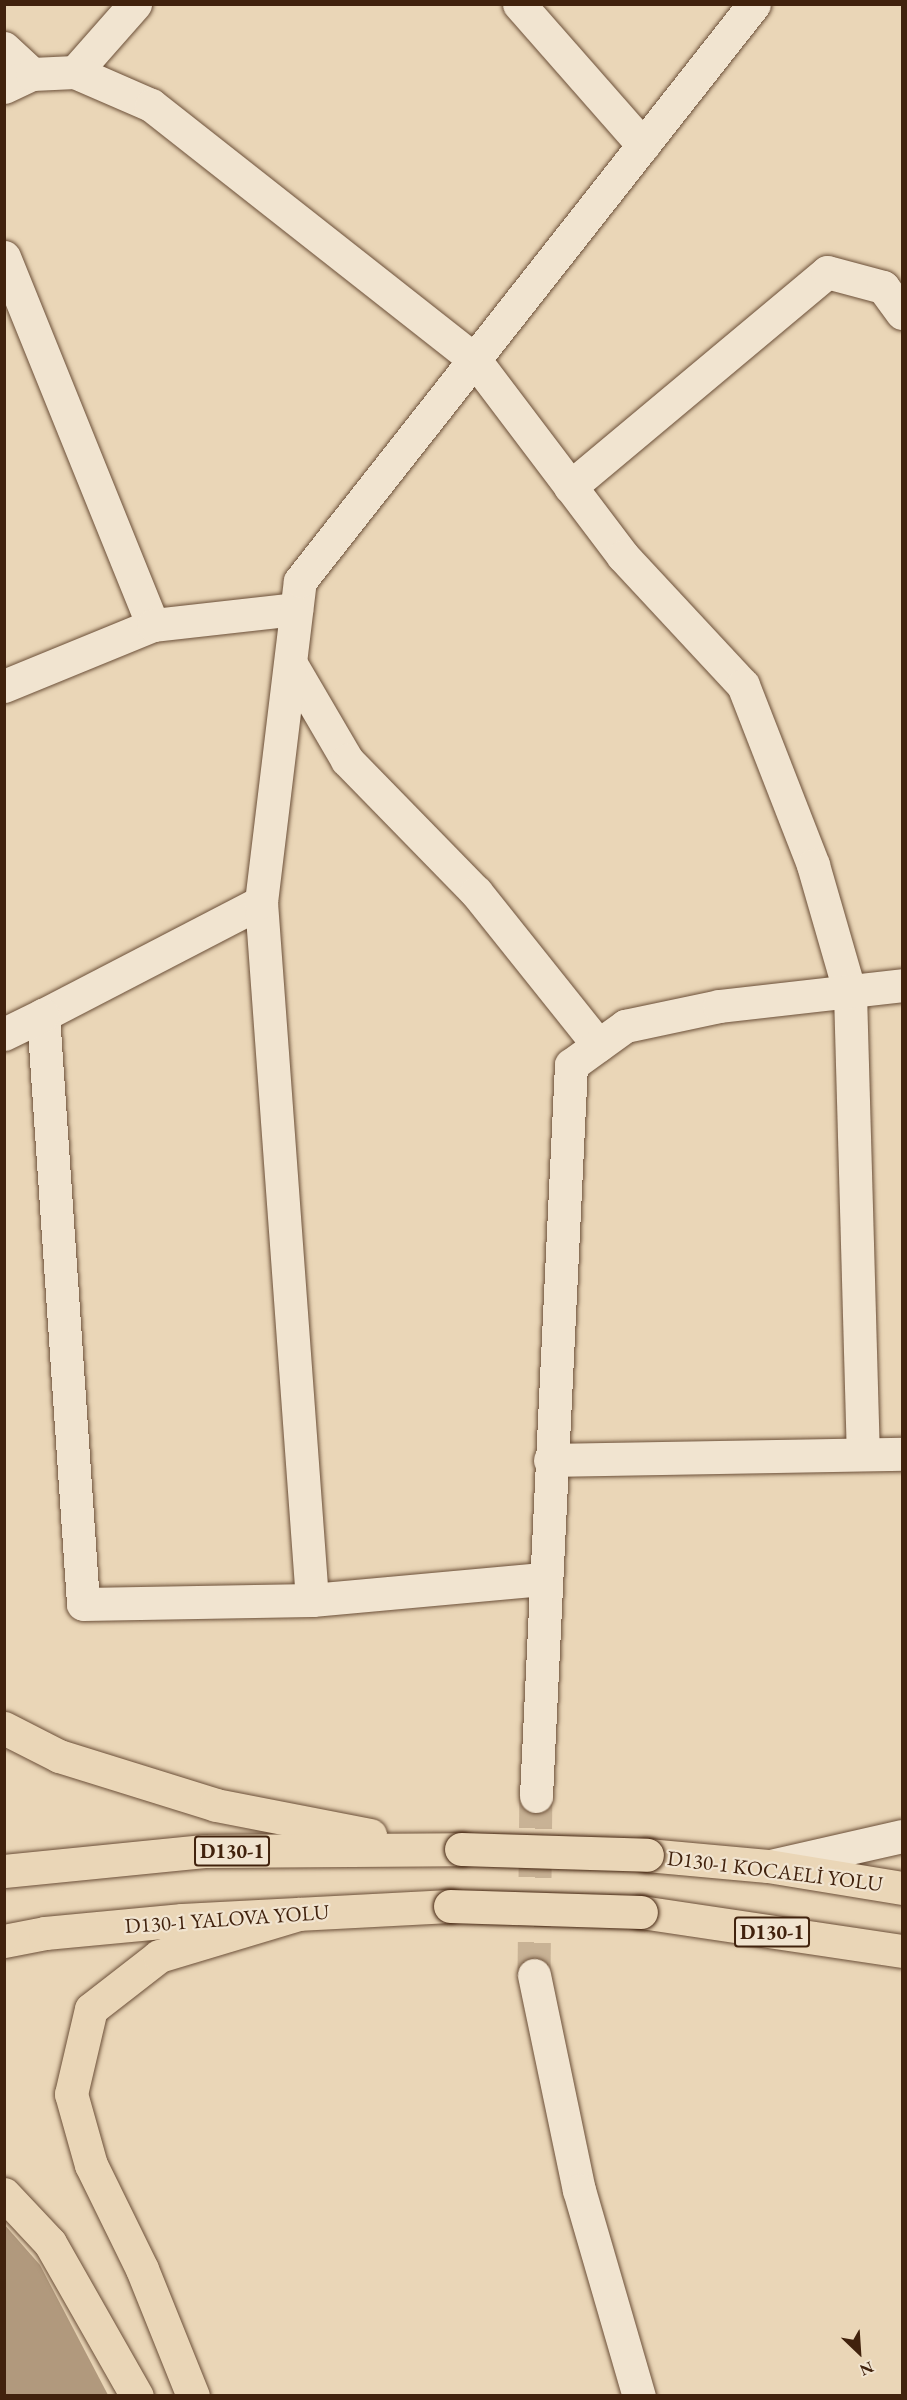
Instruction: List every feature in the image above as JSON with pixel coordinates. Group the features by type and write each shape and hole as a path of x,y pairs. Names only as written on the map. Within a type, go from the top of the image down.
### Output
{"main road":[{"path":"4,1728 59,1755 216,1805 451,1849"},
{"name":"D130-1 KOCAELİ YOLU","path":"451,1849 647,1855 768,1866 903,1888"},
{"name":"D130-1","path":"4,1871 204,1851 451,1849"},
{"name":"D130-1 YALOVA YOLU","path":"4,1941 45,1933 159,1922 450,1906 641,1912 903,1951"},
{"path":"193,2396 142,2269 91,2165 71,2094 91,2009 159,1956 300,1914"},
{"path":"4,2194 50,2243 137,2396"}],"street":[{"path":"75,72 135,4"},
{"path":"519,4 643,146"},
{"path":"312,1600 261,902 300,581 754,4"},
{"path":"4,48 12,83 75,72 151,105 474,359 623,556 743,685 813,865 850,993 863,1454"},
{"path":"4,257 153,626"},
{"path":"570,487 827,272 883,287 903,313"},
{"path":"4,686 153,626 296,609"},
{"path":"291,664 347,760 476,892 598,1045"},
{"path":"4,1034 261,902"},
{"path":"536,1796 550,1460 571,1065 625,1026 718,1006 850,993 903,985"},
{"path":"43,1015 83,1604 312,1600 545,1579"},
{"path":"550,1460 903,1454"},
{"path":"768,1866 903,1836"},
{"path":"534,1975 579,2190 639,2396"}],"shaded area":[{"path":"4,2224 40,2265 108,2395 5,2395"}],"tunnel":[{"path":"534,1975 536,1796"}]}
